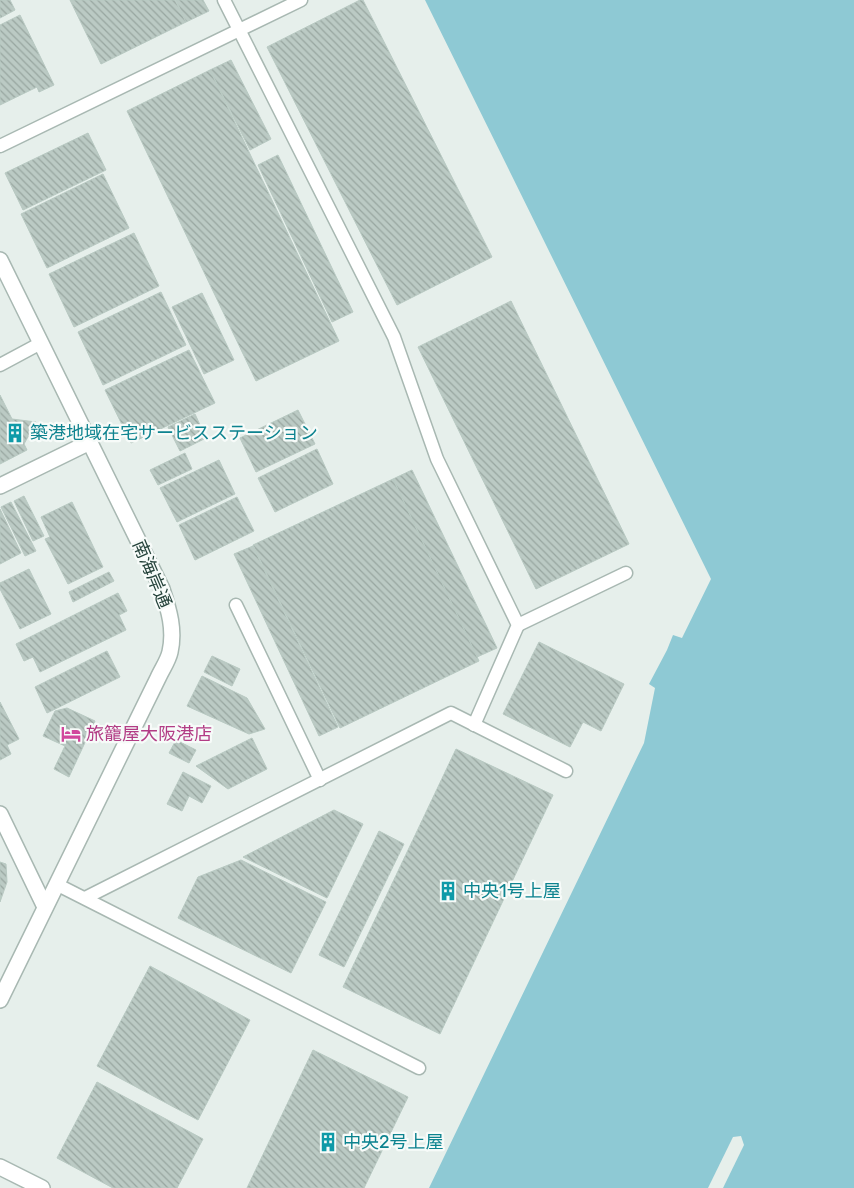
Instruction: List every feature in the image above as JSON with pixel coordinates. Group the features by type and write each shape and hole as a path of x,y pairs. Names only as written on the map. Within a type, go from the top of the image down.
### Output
{"street":[{"name":"南海岸通","path":"0,260 162,590 170,610 172,633 170,653 0,1000"},
{"path":"0,486 90,442"},
{"path":"0,814 46,907"},
{"path":"0,1167 42,1188"}],"lane":[{"path":"224,0 394,338 437,459 518,625"},
{"path":"0,146 301,0"},
{"path":"0,365 42,343"},
{"path":"474,725 518,625 626,573"},
{"path":"236,605 320,780"},
{"path":"85,898 451,714 566,771"},
{"path":"56,884 419,1068"}],"water":[{"path":"425,0 854,0 854,1188 429,1188 644,743 655,688 649,684 673,635 682,638 711,579"}],"pier":[{"path":"741,1136 744,1145 723,1188 708,1188 733,1137"}],"building":[{"path":"0,0 10,0 15,10 0,18"},
{"path":"70,0 175,0 186,22 101,64"},
{"path":"176,0 203,0 209,11 186,22"},
{"path":"363,0 492,257 397,305 267,47"},
{"path":"20,15 54,85 39,92 37,87 0,105 0,25"},
{"path":"231,60 271,139 250,150 210,70"},
{"path":"210,70 339,341 256,381 127,111"},
{"path":"88,133 106,170 23,210 5,173"},
{"path":"278,155 353,312 332,322 258,165"},
{"path":"103,174 129,228 47,268 21,214"},
{"path":"134,233 159,286 74,327 49,274"},
{"path":"161,292 186,345 103,385 78,332"},
{"path":"202,293 234,360 204,374 172,307"},
{"path":"511,301 629,544 536,589 418,347"},
{"path":"189,350 215,403 131,443 105,390"},
{"name":"築港地域在宅サービスステーション","path":"0,395 12,419 36,422 24,444 27,450 0,464"},
{"path":"298,410 315,444 256,472 240,438"},
{"path":"195,414 206,438 180,451 168,427"},
{"path":"317,449 333,484 275,512 258,478"},
{"path":"185,453 192,469 158,485 150,470"},
{"path":"219,460 235,494 177,522 160,488"},
{"path":"412,470 497,648 477,657 393,479"},
{"path":"393,479 479,661 340,728 253,545"},
{"path":"24,496 44,536 33,541 14,501"},
{"path":"237,497 254,531 195,560 179,525"},
{"path":"11,502 36,551 25,556 1,507"},
{"path":"72,502 103,567 68,584 45,539 50,537 41,517"},
{"path":"0,509 21,553 0,564"},
{"path":"253,546 338,727 319,736 234,554"},
{"path":"29,569 51,614 20,629 0,589 0,583"},
{"path":"109,572 114,581 73,602 69,592"},
{"path":"118,593 127,611 119,615 126,630 40,672 33,657 24,661 16,644"},
{"path":"539,642 624,684 601,731 583,722 570,747 503,714"},
{"path":"107,651 120,677 47,713 35,687"},
{"path":"212,656 240,669 232,686 204,672"},
{"path":"202,676 247,698 265,729 249,734 187,706"},
{"path":"0,702 19,739 7,745 11,754 0,760"},
{"path":"67,708 95,721 69,777 54,769 65,746 43,736 55,711"},
{"path":"252,738 267,769 228,789 196,766"},
{"path":"176,740 196,750 189,763 169,753"},
{"name":"中央1号上屋","path":"456,749 553,795 440,1034 343,987"},
{"path":"183,772 211,786 202,803 189,796 182,811 167,804"},
{"path":"334,810 363,824 327,898 243,857"},
{"path":"379,831 404,844 344,967 319,955"},
{"path":"241,860 326,902 291,973 178,918 198,877"},
{"path":"0,862 6,864 7,882 0,902"},
{"path":"150,966 250,1020 198,1120 97,1066"},
{"name":"中央2号上屋","path":"313,1050 408,1097 364,1188 247,1188"},
{"path":"97,1082 203,1139 177,1188 113,1188 57,1158"}],"place":[{"name":"築港地域在宅サービスステーション","path":"15,433"},
{"name":"旅籠屋大阪港店","path":"71,734"},
{"name":"中央1号上屋","path":"448,891"},
{"name":"中央2号上屋","path":"328,1142"}]}
